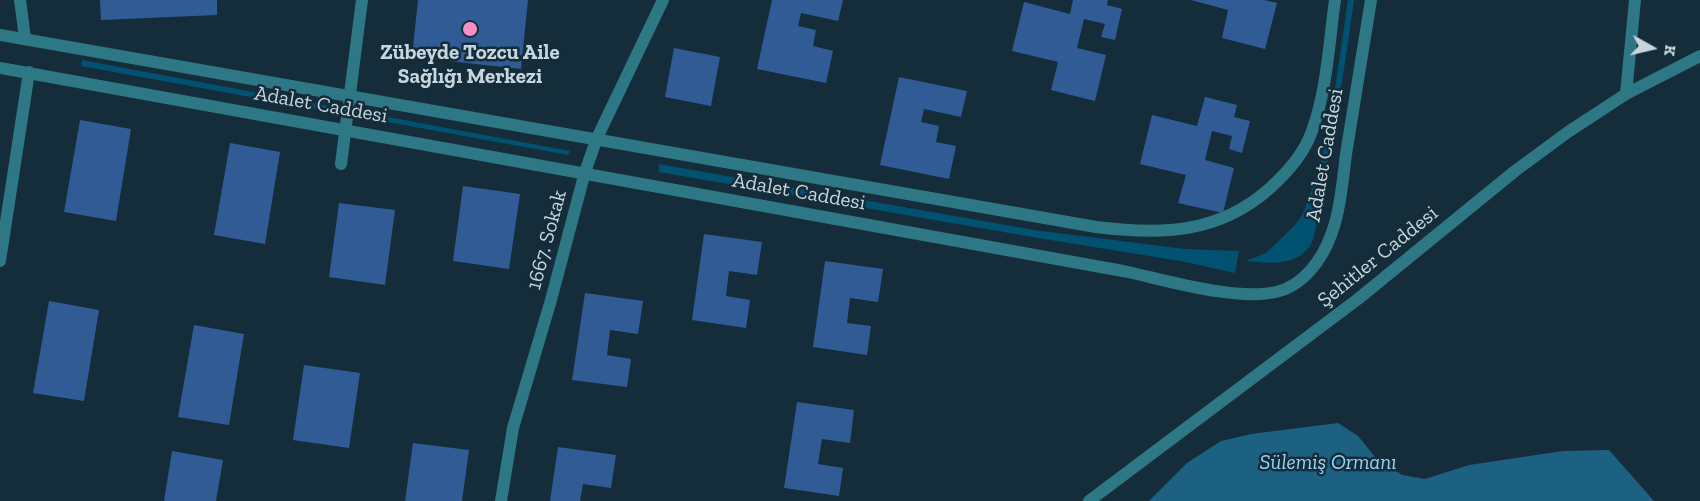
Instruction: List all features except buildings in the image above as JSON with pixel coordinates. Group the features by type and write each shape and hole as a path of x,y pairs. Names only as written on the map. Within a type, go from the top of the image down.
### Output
{"street":[{"path":"20,0 24,38"},
{"path":"341,164 362,0"},
{"name":"1667. Sokak","path":"501,501 513,428 551,300 585,172 597,138 663,0"},
{"path":"0,35 1096,227 1122,230 1184,229 1230,217 1258,199 1298,158 1312,132 1320,106 1335,0"},
{"name":"Adalet Caddesi","path":"0,68 585,172 1111,268 1234,293 1256,294 1278,291 1299,282 1317,263 1332,234 1371,0"},
{"path":"1626,94 1635,0"},
{"name":"Şehitler Caddesi","path":"1089,501 1358,299 1515,171 1568,132 1626,94 1700,56"},
{"path":"0,261 29,72"}],"shaded area":[{"path":"1348,0 1354,0 1347,50 1335,126 1312,242 1304,253 1289,261 1272,263 1246,261 1266,253 1303,214 1319,169 1332,110"},
{"path":"82,60 570,151 568,155 81,66"},
{"path":"659,164 1034,230 1185,249 1239,251 1235,273 1186,262 659,172"}],"green space":[{"name":"Sülemiş Ormanı","path":"1338,423 1358,436 1376,458 1402,475 1425,479 1469,465 1563,451 1609,450 1654,501 1149,501 1187,463 1221,441 1251,434"}],"place":[{"name":"Zübeyde Tozcu Aile Sağlığı Merkezi","path":"470,29"}]}
